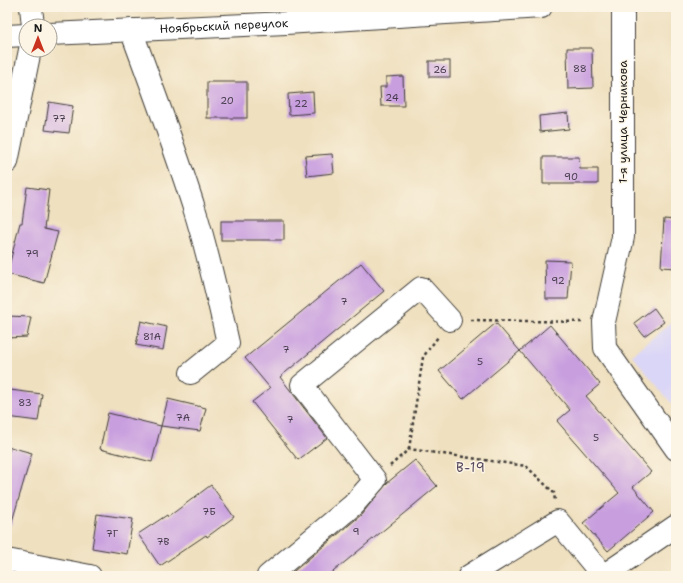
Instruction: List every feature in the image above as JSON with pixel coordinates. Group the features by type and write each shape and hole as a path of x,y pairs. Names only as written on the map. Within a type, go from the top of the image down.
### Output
{"street":[{"path":"31,7 32,18"},
{"name":"Ноябрьский переулок","path":"58,34 286,23 541,7"},
{"name":"1-я улица Черникова","path":"623,7 623,238 604,322 605,348 676,449"},
{"path":"131,30 170,134 194,209 216,291 228,344 191,372"},
{"path":"7,36 18,35"},
{"path":"7,162 28,58"},
{"path":"268,576 353,505 375,480 302,385 421,288 450,320"},
{"path":"469,576 558,521 603,576 676,526"},
{"path":"7,560 41,571 90,576"}],"path":[{"path":"375,480 409,448 423,357 450,320 604,322"},
{"path":"409,448 526,466 554,493 558,521"}],"shaded area":[{"path":"676,318 676,409 632,355"}],"building":[{"path":"567,48 592,48 593,88 568,89"},
{"path":"429,61 450,61 450,77 429,77"},
{"path":"403,76 404,106 381,106 380,87 386,87 386,77"},
{"path":"207,82 247,82 247,118 207,118"},
{"path":"313,92 314,113 289,115 288,94"},
{"path":"49,102 73,106 69,133 45,130"},
{"path":"568,113 569,129 540,132 539,116"},
{"path":"332,154 334,173 307,176 305,156"},
{"path":"543,157 579,157 580,169 598,169 598,184 543,184"},
{"path":"27,187 49,190 44,229 58,232 44,283 7,274 20,223 22,223"},
{"path":"664,219 676,220 676,268 661,267"},
{"path":"221,221 284,221 284,240 221,240"},
{"path":"545,260 571,261 568,299 546,299"},
{"path":"361,263 384,291 280,377 327,438 298,460 252,402 270,388 245,358"},
{"path":"654,308 664,322 644,336 634,323"},
{"path":"7,316 31,317 27,337 7,338"},
{"path":"141,321 167,327 163,350 136,345"},
{"path":"496,323 520,351 463,399 439,371"},
{"path":"550,325 600,384 586,396 651,472 633,487 654,512 608,551 583,523 619,493 557,421 570,410 520,351"},
{"path":"10,390 42,394 38,421 7,417"},
{"path":"168,399 206,408 200,431 161,426"},
{"path":"108,413 161,426 152,462 100,449"},
{"path":"10,447 32,453 11,525 7,525 7,458"},
{"path":"415,460 437,486 328,576 288,576 361,515 387,483"},
{"path":"211,485 234,517 207,537 206,535 160,566 138,534 167,515 168,517"},
{"path":"97,514 133,519 127,554 92,548"}],"district":[{"name":"В-19","path":"471,467"}]}
